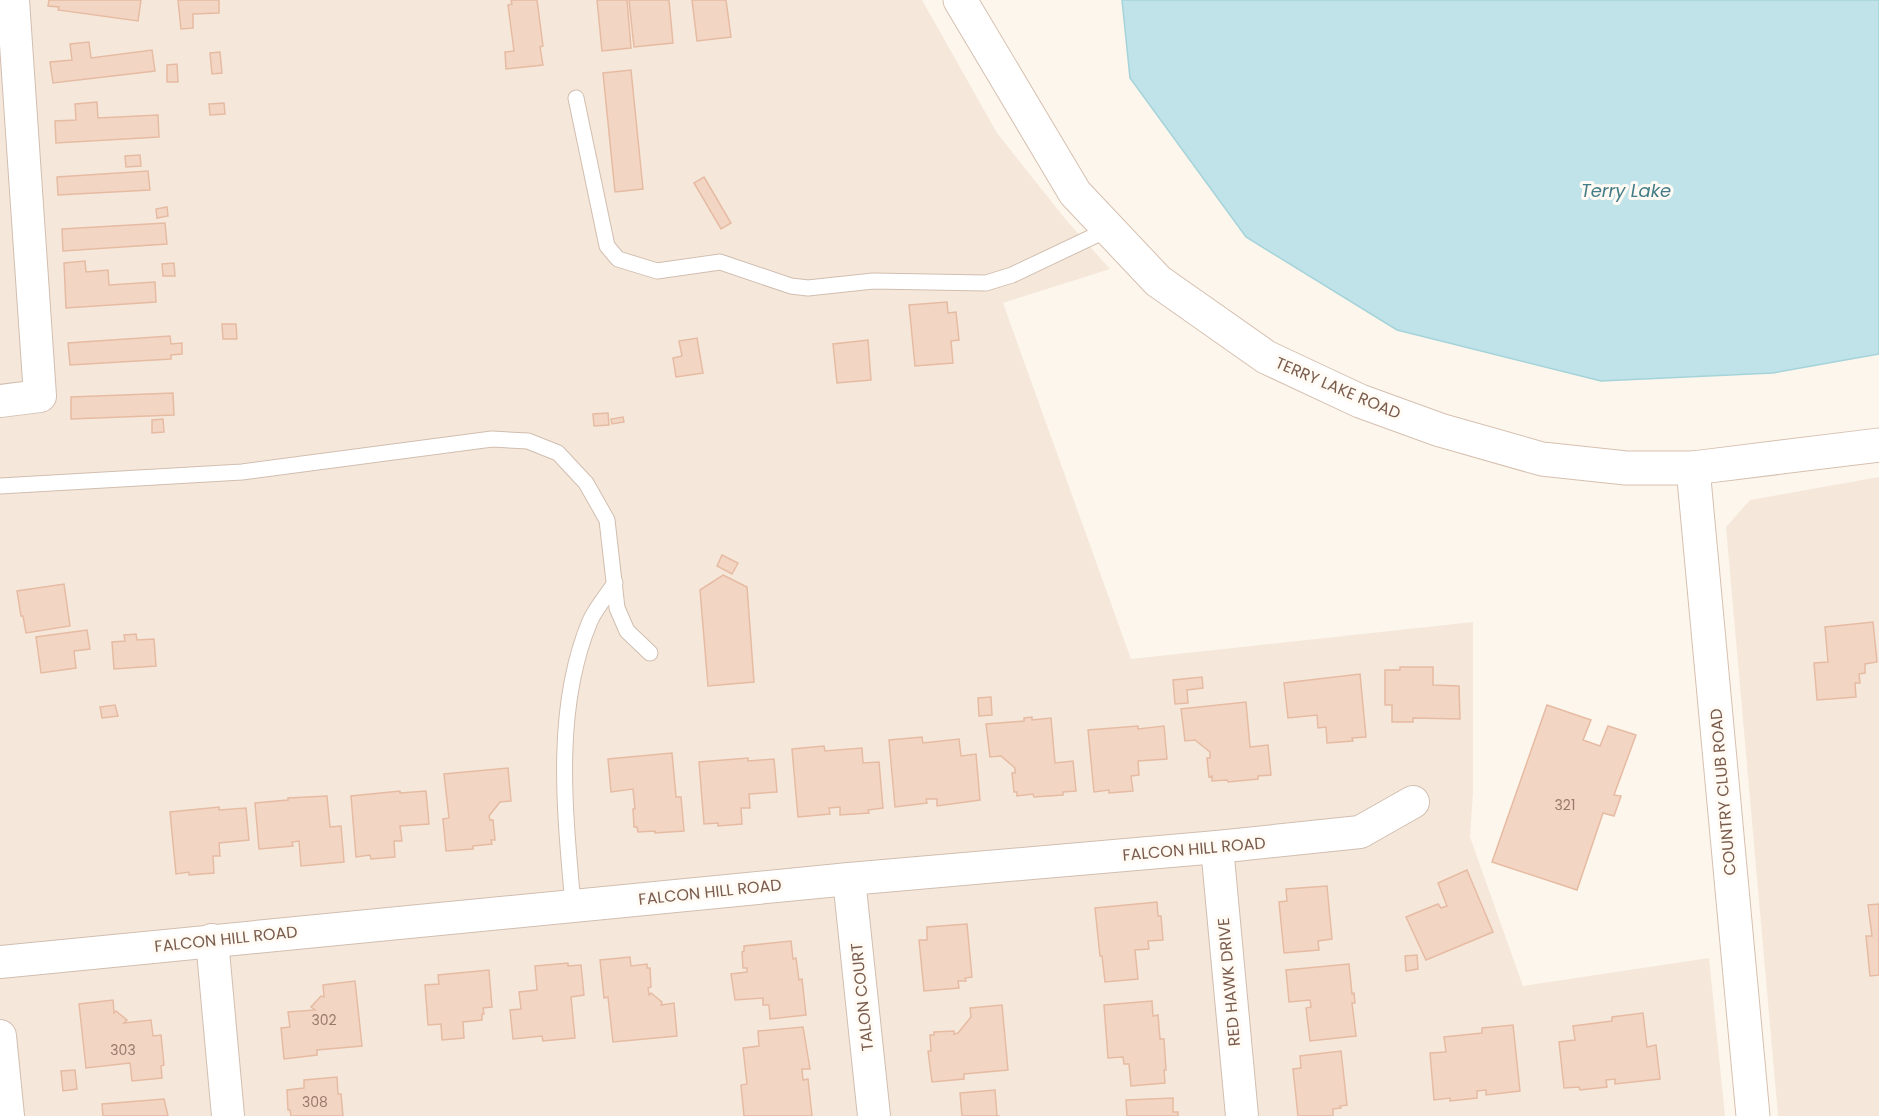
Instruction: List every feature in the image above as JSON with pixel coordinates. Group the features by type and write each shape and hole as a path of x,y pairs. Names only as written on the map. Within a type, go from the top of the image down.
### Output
{"main road":[{"name":"TERRY LAKE ROAD","path":"960,0 1076,194 1158,281 1266,357 1360,401 1440,430 1542,459 1626,468 1693,468 1879,445"},
{"name":"COUNTRY CLUB ROAD","path":"1693,468 1753,1116"}],"street":[{"path":"0,401 40,396 13,0"},
{"name":"FALCON HILL ROAD","path":"0,962 573,905 1360,832 1413,802"},
{"name":"RED HAWK DRIVE","path":"1217,847 1242,1116"},
{"name":"TALON COURT","path":"849,879 874,1116"},
{"path":"212,940 228,1116"},
{"path":"0,1036 8,1116"}],"lane":[{"path":"576,98 607,246 618,259 657,271 720,262 791,286 808,288 873,281 986,283 1012,275 1109,229"},
{"path":"0,486 242,472 473,441 492,439 528,441 558,453 586,483 607,520 617,608 627,631 650,653"},
{"path":"573,905 564,797 567,730 574,669 591,619 615,583"}],"shaded area":[{"path":"0,0 922,0 997,133 1067,221 1110,269 1003,303 1131,659 1473,622 1473,792 1470,837 1523,986 1709,958 1725,1116 0,1116"},
{"path":"1879,477 1879,1116 1778,1116 1726,527 1750,500"}],"water":[{"name":"Terry Lake","path":"1122,0 1879,0 1879,354 1773,373 1601,381 1397,330 1246,237 1130,78"}],"building":[{"path":"49,0 141,0 138,21 58,10 59,7 48,6"},
{"path":"178,0 219,0 219,13 193,14 193,28 181,29"},
{"path":"511,0 537,0 543,65 506,69 505,52 514,51 508,5 512,4"},
{"path":"597,0 627,0 631,48 602,51"},
{"path":"629,0 669,0 673,43 634,47"},
{"path":"692,0 726,0 731,37 697,41"},
{"path":"89,42 91,58 152,50 155,71 53,83 50,62 72,60 70,44"},
{"path":"220,52 222,73 212,74 210,53"},
{"path":"177,64 178,82 167,82 167,65"},
{"path":"631,70 643,189 615,192 603,73"},
{"path":"97,102 98,118 158,115 159,137 56,143 55,121 76,120 75,104"},
{"path":"224,103 225,114 210,115 209,104"},
{"path":"140,155 141,166 126,167 125,156"},
{"path":"148,171 150,190 58,195 57,177"},
{"path":"704,177 731,223 721,229 694,183"},
{"path":"167,207 168,216 157,218 156,209"},
{"path":"165,223 167,244 63,251 62,229"},
{"path":"85,261 86,272 108,270 109,285 155,282 156,302 66,308 64,263"},
{"path":"174,263 175,276 163,276 162,264"},
{"path":"947,302 948,313 956,312 959,340 951,341 953,363 915,366 909,305"},
{"path":"222,324 236,324 237,339 223,339"},
{"path":"170,336 171,344 182,343 182,354 171,355 171,359 70,365 68,343"},
{"path":"697,338 703,373 676,377 673,358 682,356 679,341"},
{"path":"868,340 871,380 837,383 833,344"},
{"path":"173,393 174,415 71,419 71,397"},
{"path":"608,413 609,425 594,426 593,414"},
{"path":"623,417 624,422 612,424 611,419"},
{"path":"163,419 164,432 152,433 152,420"},
{"path":"722,555 738,563 732,574 717,566"},
{"path":"723,575 747,587 754,682 708,686 700,590"},
{"path":"64,584 70,626 26,633 17,591"},
{"path":"1873,622 1877,662 1865,664 1865,673 1859,674 1860,683 1855,683 1856,697 1817,700 1814,663 1828,662 1825,627"},
{"path":"87,630 90,649 74,651 76,668 41,673 36,637"},
{"path":"136,634 137,640 154,639 156,666 114,669 112,642 125,641 124,635"},
{"path":"1400,667 1433,667 1433,685 1459,686 1460,719 1413,718 1413,722 1392,722 1392,705 1385,705 1385,670 1400,670"},
{"path":"1360,674 1366,737 1352,738 1353,741 1327,743 1326,727 1318,728 1317,715 1288,718 1284,683"},
{"path":"1202,677 1203,688 1187,690 1188,703 1175,704 1173,680"},
{"path":"991,697 992,715 979,716 978,698"},
{"path":"1246,702 1250,747 1268,745 1271,775 1258,776 1258,779 1212,781 1212,776 1209,777 1207,758 1210,758 1210,752 1195,740 1185,741 1181,709"},
{"path":"115,705 118,716 102,718 100,707"},
{"path":"1547,705 1591,720 1583,740 1600,746 1608,726 1636,735 1614,795 1621,796 1614,816 1603,813 1577,890 1492,862"},
{"path":"1032,717 1032,720 1051,718 1055,763 1073,761 1076,791 1063,792 1063,795 1017,796 1017,792 1014,792 1012,773 1015,773 1015,768 1001,756 990,757 986,724 1024,721 1024,718"},
{"path":"1138,726 1138,729 1164,726 1167,759 1138,761 1139,775 1131,776 1133,791 1094,792 1088,730"},
{"path":"922,737 923,743 959,739 961,756 976,754 980,800 937,806 937,799 926,799 927,803 895,807 889,740"},
{"path":"824,746 825,751 862,748 863,763 879,762 883,808 868,810 869,813 840,815 840,807 829,808 830,814 798,817 792,749"},
{"path":"672,753 676,797 681,797 684,831 638,832 637,827 634,827 633,789 611,792 608,759"},
{"path":"748,758 748,761 774,759 777,792 749,794 750,808 741,808 742,824 718,826 718,823 704,824 699,762"},
{"path":"508,768 511,801 500,802 489,816 490,820 493,820 495,840 491,840 492,844 473,846 473,849 446,851 443,819 449,818 444,774"},
{"path":"400,791 400,793 426,791 429,824 400,826 402,841 394,841 395,857 371,859 370,855 356,857 351,796"},
{"path":"327,796 330,827 341,826 344,862 301,866 299,841 292,842 293,846 259,849 255,803"},
{"path":"219,807 219,810 246,808 249,840 219,843 220,856 213,856 214,873 176,874 170,812"},
{"path":"1467,870 1493,932 1426,960 1406,917 1438,904 1441,908 1447,906 1438,883"},
{"path":"1327,886 1332,939 1318,941 1319,950 1284,953 1279,902 1287,901 1286,889"},
{"path":"1157,902 1163,940 1148,941 1149,949 1135,950 1138,979 1105,982 1095,908"},
{"path":"1879,904 1879,975 1870,976 1866,936 1872,936 1868,905"},
{"path":"967,924 972,977 965,978 966,981 958,981 959,988 924,991 919,940 927,940 927,927"},
{"path":"791,941 799,980 802,979 806,1015 770,1019 769,1005 763,1005 763,998 735,1000 731,974 747,972 747,968 743,968 744,946"},
{"path":"1417,955 1418,969 1406,971 1405,956"},
{"path":"630,957 631,966 647,964 647,968 650,968 649,995 651,993 662,1002 661,1005 674,1003 677,1036 613,1042 608,997 604,998 600,960"},
{"path":"568,963 568,966 581,965 584,995 571,997 575,1038 543,1041 542,1036 513,1039 510,1010 521,1009 519,992 537,990 535,966"},
{"path":"1349,964 1355,1003 1352,1003 1356,1036 1310,1041 1306,1008 1311,1007 1310,1000 1289,1002 1286,970"},
{"path":"489,970 492,1007 483,1008 482,1020 463,1022 464,1038 442,1040 441,1024 428,1025 425,985 439,984 438,975"},
{"path":"355,981 362,1046 317,1050 317,1055 284,1059 281,1028 290,1027 288,1012 315,1010 311,1007 321,996 324,997 323,985"},
{"path":"113,1000 114,1013 116,1011 127,1020 124,1023 151,1020 153,1036 161,1035 164,1065 161,1066 162,1078 132,1081 130,1063 86,1068 79,1004"},
{"path":"1152,1001 1153,1016 1158,1015 1160,1039 1164,1039 1165,1083 1131,1086 1129,1064 1124,1064 1123,1057 1108,1058 1104,1005"},
{"path":"1002,1005 1008,1070 964,1074 964,1079 932,1082 928,1051 931,1051 930,1035 934,1035 934,1032 954,1031 954,1034 958,1033 971,1017 970,1008"},
{"path":"1643,1013 1647,1047 1656,1045 1660,1079 1615,1084 1615,1079 1606,1080 1607,1087 1580,1090 1579,1087 1564,1088 1559,1042 1575,1040 1573,1026 1612,1021 1612,1017"},
{"path":"1513,1025 1520,1091 1486,1095 1486,1090 1477,1091 1477,1098 1434,1100 1430,1053 1446,1052 1444,1037 1482,1033 1482,1028"},
{"path":"803,1027 810,1069 802,1069 803,1080 808,1079 812,1116 744,1116 741,1085 747,1084 743,1048 759,1046 758,1031"},
{"path":"1341,1051 1347,1105 1333,1109 1333,1116 1298,1116 1293,1069 1301,1068 1300,1056"},
{"path":"75,1070 77,1089 63,1091 61,1071"},
{"path":"337,1077 343,1116 291,1116 288,1110 287,1090 304,1088 304,1080"},
{"path":"995,1090 997,1116 962,1116 960,1093"},
{"path":"1173,1098 1173,1112 1178,1112 1178,1116 1127,1116 1126,1100"},
{"path":"164,1099 168,1116 103,1116 102,1104"}]}
